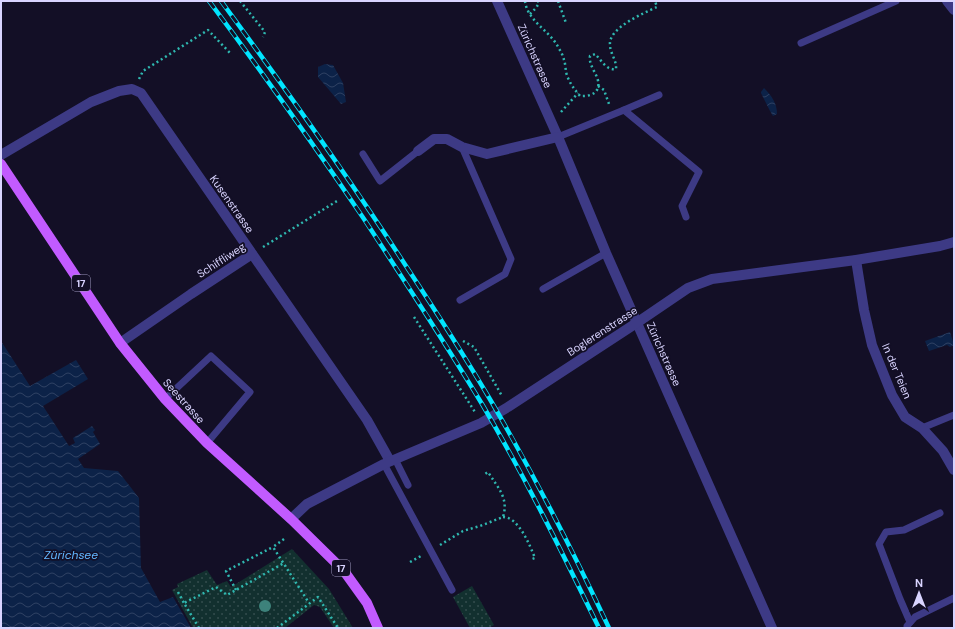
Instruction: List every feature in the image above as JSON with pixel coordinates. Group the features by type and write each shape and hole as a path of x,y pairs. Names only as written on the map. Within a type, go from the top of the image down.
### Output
{"main road":[{"name":"Seestrasse","path":"1,164 120,343 164,400 206,443 291,519 344,571 367,604 378,628"}],"street":[{"name":"Zürichstrasse","path":"497,1 558,137 606,253 638,322 772,628"},
{"path":"946,1 954,10"},
{"path":"1,155 91,102 119,91 132,89"},
{"name":"Kusenstrasse","path":"132,89 141,94 252,254 367,420 390,461"},
{"path":"418,151 434,139 447,139 462,148 487,154 558,137"},
{"name":"Boglerenstrasse","path":"291,519 307,504 390,461 481,423 508,407 688,288 712,278 856,260 940,246 954,242"},
{"name":"Schiffliweg","path":"120,343 252,254"},
{"name":"In der Teien","path":"856,260 864,310 872,345 892,396 905,417 922,428 943,451 954,470"}],"lane":[{"path":"801,44 896,1"},
{"path":"558,137 659,96"},
{"path":"624,110 699,172 682,206 686,217"},
{"path":"460,300 505,274 511,259 462,148"},
{"path":"363,154 380,181 418,151"},
{"path":"543,289 606,253"},
{"path":"164,400 211,356 250,392 206,443"},
{"path":"922,428 954,415"},
{"path":"390,461 408,485"},
{"path":"390,461 431,551 452,590"},
{"path":"909,625 879,544 886,532 904,530 940,513"},
{"path":"909,625 915,617 954,598"}],"path":[{"path":"240,1 265,32 263,37"},
{"path":"525,1 525,6 533,20 548,33 557,45 564,60 567,76 573,89 580,96 594,94 598,88 598,82 589,60 590,56 594,54 610,69 616,69 617,65 611,53 610,46 612,34 637,16 657,7 655,1"},
{"path":"530,14 536,8 539,3 538,1"},
{"path":"558,1 566,23"},
{"path":"132,89 143,71 208,30 231,54"},
{"path":"598,86 604,90 614,114"},
{"path":"550,119 559,113 578,93"},
{"name":"Schiffliweg","path":"252,254 337,201"},
{"path":"414,317 481,423"},
{"path":"463,341 474,347 508,407"},
{"path":"485,474 488,472 505,501 506,509 503,517"},
{"path":"410,562 463,531 503,517 507,517 512,520 522,530 535,558 532,559"},
{"path":"236,590 226,571 273,547 284,539"},
{"path":"273,547 310,603"},
{"path":"184,604 216,586 227,595 284,563"},
{"path":"178,592 199,628"},
{"path":"277,628 318,597 338,628"}],"green space":[{"path":"292,549 329,589 353,628 334,628 320,607 314,605 285,628 193,628 172,590 178,587 177,584 207,570 217,585 227,581 231,587"},
{"path":"472,586 494,625 489,628 470,628 453,597"}],"water":[{"path":"325,64 333,65 343,83 346,102 341,104 318,77 318,67"},
{"path":"764,88 775,103 777,114 773,116 761,93"},
{"path":"950,332 954,345 950,347 947,345 929,351 925,341"},
{"name":"Zürichsee","path":"1,341 30,386 76,360 88,379 43,406 69,446 75,443 73,438 92,426 95,430 93,432 100,444 78,459 84,468 118,471 139,498 141,568 160,602 173,597 191,628 1,628"}],"railway":[{"path":"209,1 288,109 345,191 453,357 513,459 599,628"},
{"path":"221,1 292,99 384,232 460,350 491,401 538,485 609,628"}]}
